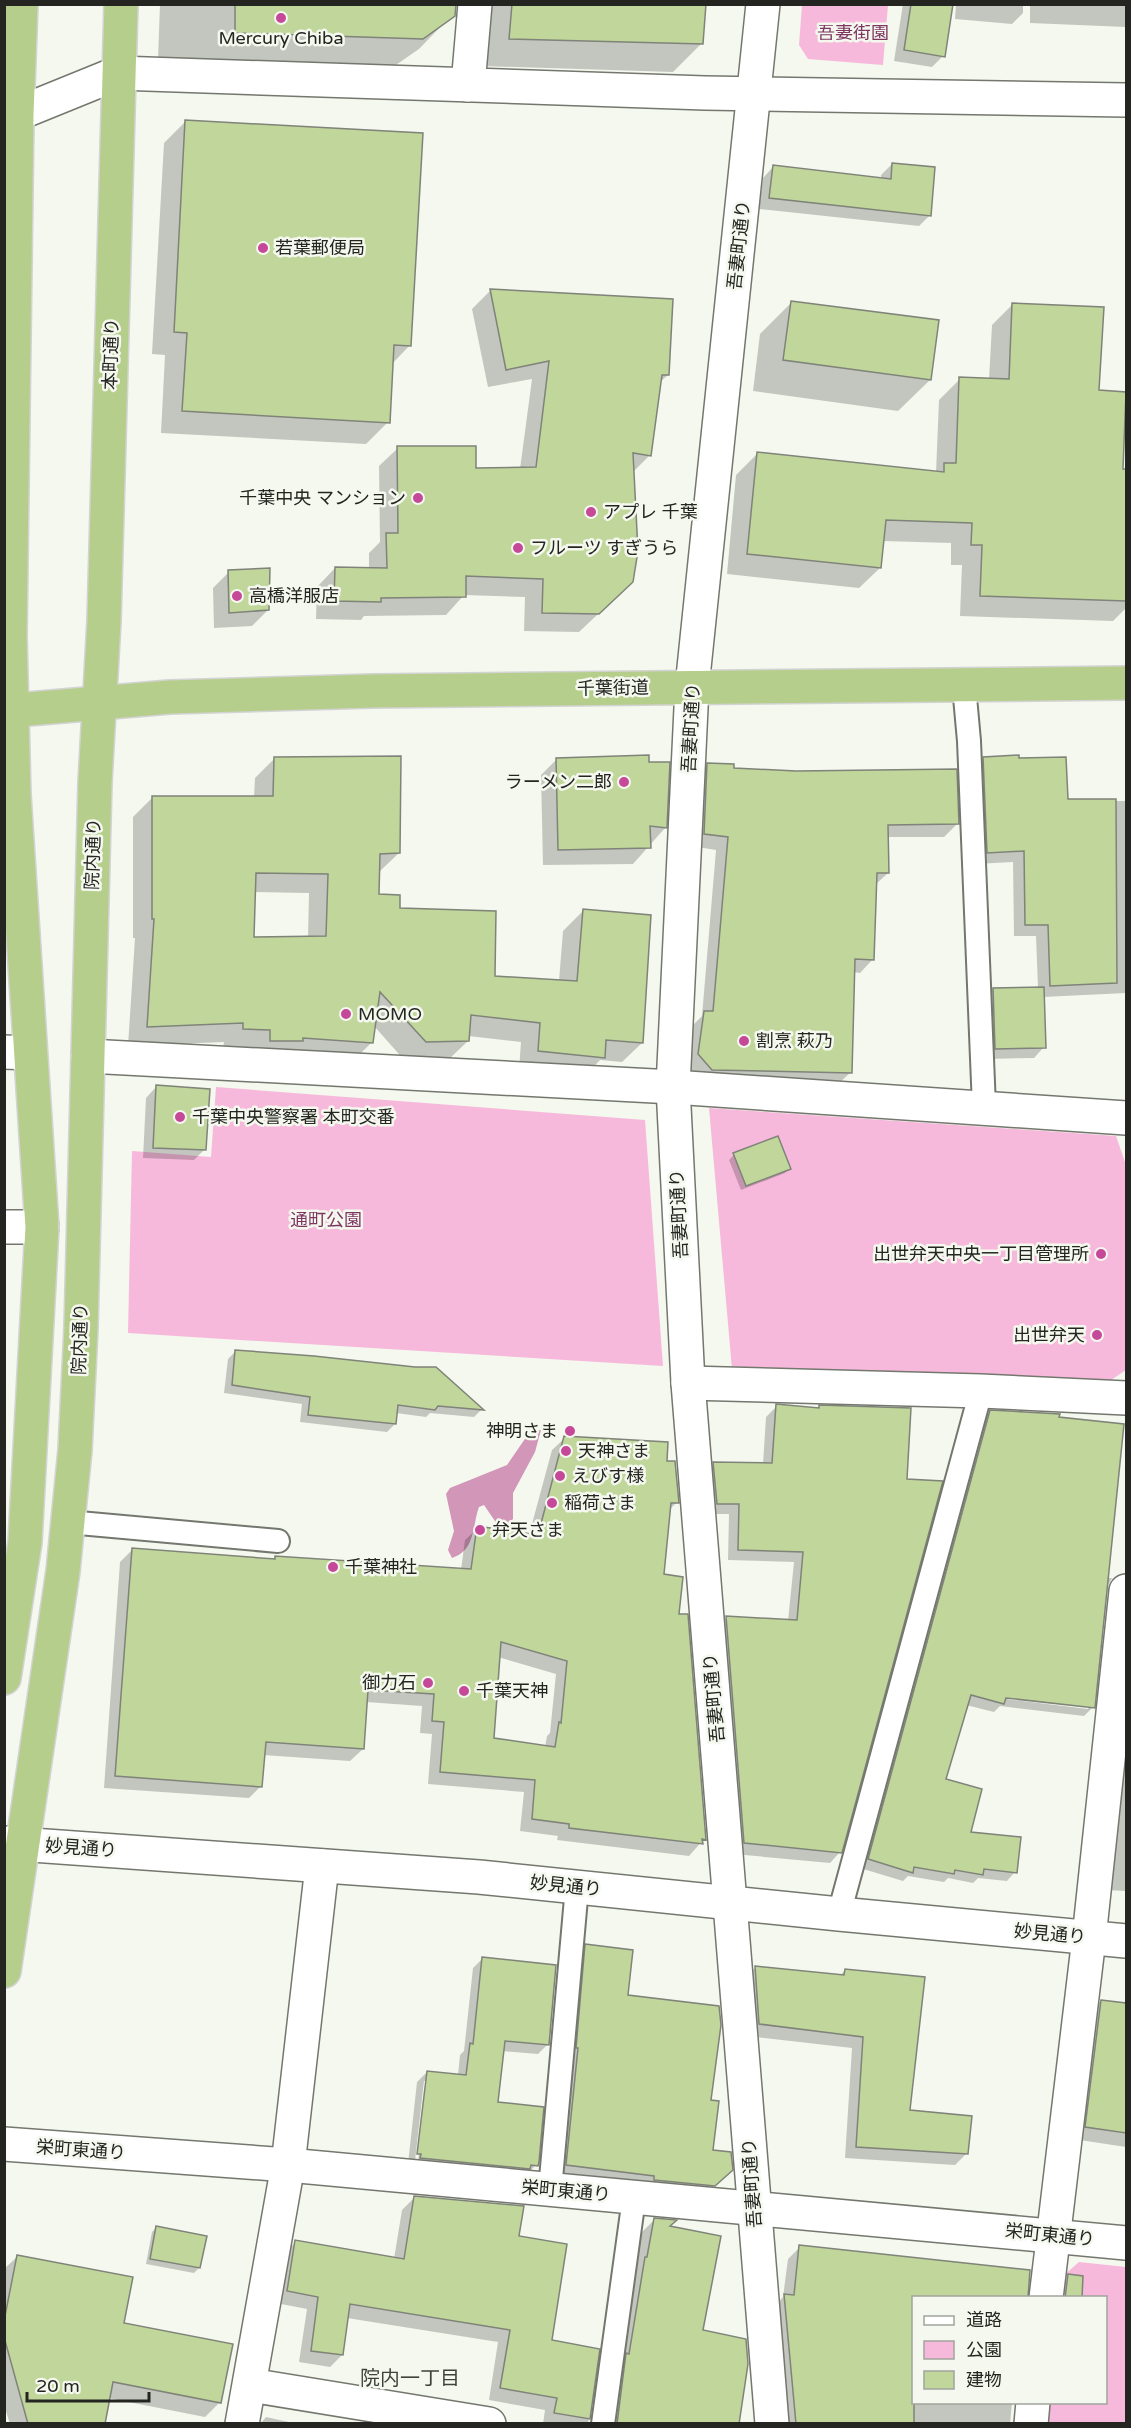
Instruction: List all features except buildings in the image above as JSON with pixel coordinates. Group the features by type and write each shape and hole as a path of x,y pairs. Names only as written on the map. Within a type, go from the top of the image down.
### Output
{"highway":[{"path":"4,1678 42,1227 17,1052 15,795 8,711 11,114 21,4"},
{"name":"本町通り","path":"100,704 121,4"},
{"name":"千葉街道","path":"8,711 170,698 360,692 1126,683"},
{"name":"院内通り","path":"4,1971 13,1844 63,1571 75,1450 81,1328 95,782 100,704"}],"street":[{"path":"468,85 475,4"},
{"name":"吾妻町通り","path":"763,4 692,687 673,1087 688,1383 772,2424"},
{"path":"11,114 118,73 754,94 1126,100"},
{"path":"87,1056 673,1087 1126,1118"},
{"path":"4,1227 42,1227"},
{"path":"688,1383 981,1391 1126,1398"},
{"path":"1046,2296 1089,1938 1126,1592"},
{"name":"妙見通り","path":"13,1844 479,1877 1126,1941"},
{"path":"242,2424 288,2165 322,1866"},
{"name":"栄町東通り","path":"4,2144 288,2165 1126,2243"},
{"path":"250,2385 489,2424"},
{"path":"1031,2424 1033,2404"}],"lane":[{"path":"964,686 969,741 984,1107"},
{"path":"839,1914 981,1391"},
{"path":"68,1522 278,1541"},
{"path":"550,2190 577,1887"},
{"path":"603,2424 634,2198"}],"green space":[{"name":"吾妻街園","path":"802,5 888,5 883,65 808,59 799,45"},
{"name":"通町公園","path":"216,1087 645,1120 663,1366 128,1333 132,1151 211,1157"},
{"path":"709,1108 1116,1136 1126,1165 1126,1370 1108,1382 732,1369"},
{"path":"1079,2262 1126,2267 1126,2423 1044,2424 1047,2404 1107,2404 1107,2296 1061,2296 1063,2276"}],"shaded area":[{"path":"541,1430 535,1452 513,1493 513,1519 504,1527 497,1524 484,1505 479,1507 469,1543 460,1554 452,1558 448,1550 454,1531 446,1494 450,1488 507,1465 529,1433"}],"place":[{"name":"Mercury Chiba","path":"281,18"},
{"name":"若葉郵便局","path":"263,248"},
{"name":"千葉中央 マンション","path":"418,498"},
{"name":"アプレ 千葉","path":"591,512"},
{"name":"フルーツ すぎうら","path":"518,548"},
{"name":"高橋洋服店","path":"237,596"},
{"name":"ラーメン二郎","path":"624,782"},
{"name":"MOMO","path":"346,1014"},
{"name":"割烹 萩乃","path":"744,1041"},
{"name":"千葉中央警察署 本町交番","path":"180,1117"},
{"name":"出世弁天中央一丁目管理所","path":"1101,1254"},
{"name":"出世弁天","path":"1097,1335"},
{"name":"神明さま","path":"570,1431"},
{"name":"天神さま","path":"566,1451"},
{"name":"えびす様","path":"560,1476"},
{"name":"稲荷さま","path":"552,1503"},
{"name":"弁天さま","path":"480,1530"},
{"name":"千葉神社","path":"333,1567"},
{"name":"御力石","path":"428,1683"},
{"name":"千葉天神","path":"464,1691"}],"district":[{"name":"院内一丁目","path":"410,2379"}]}
